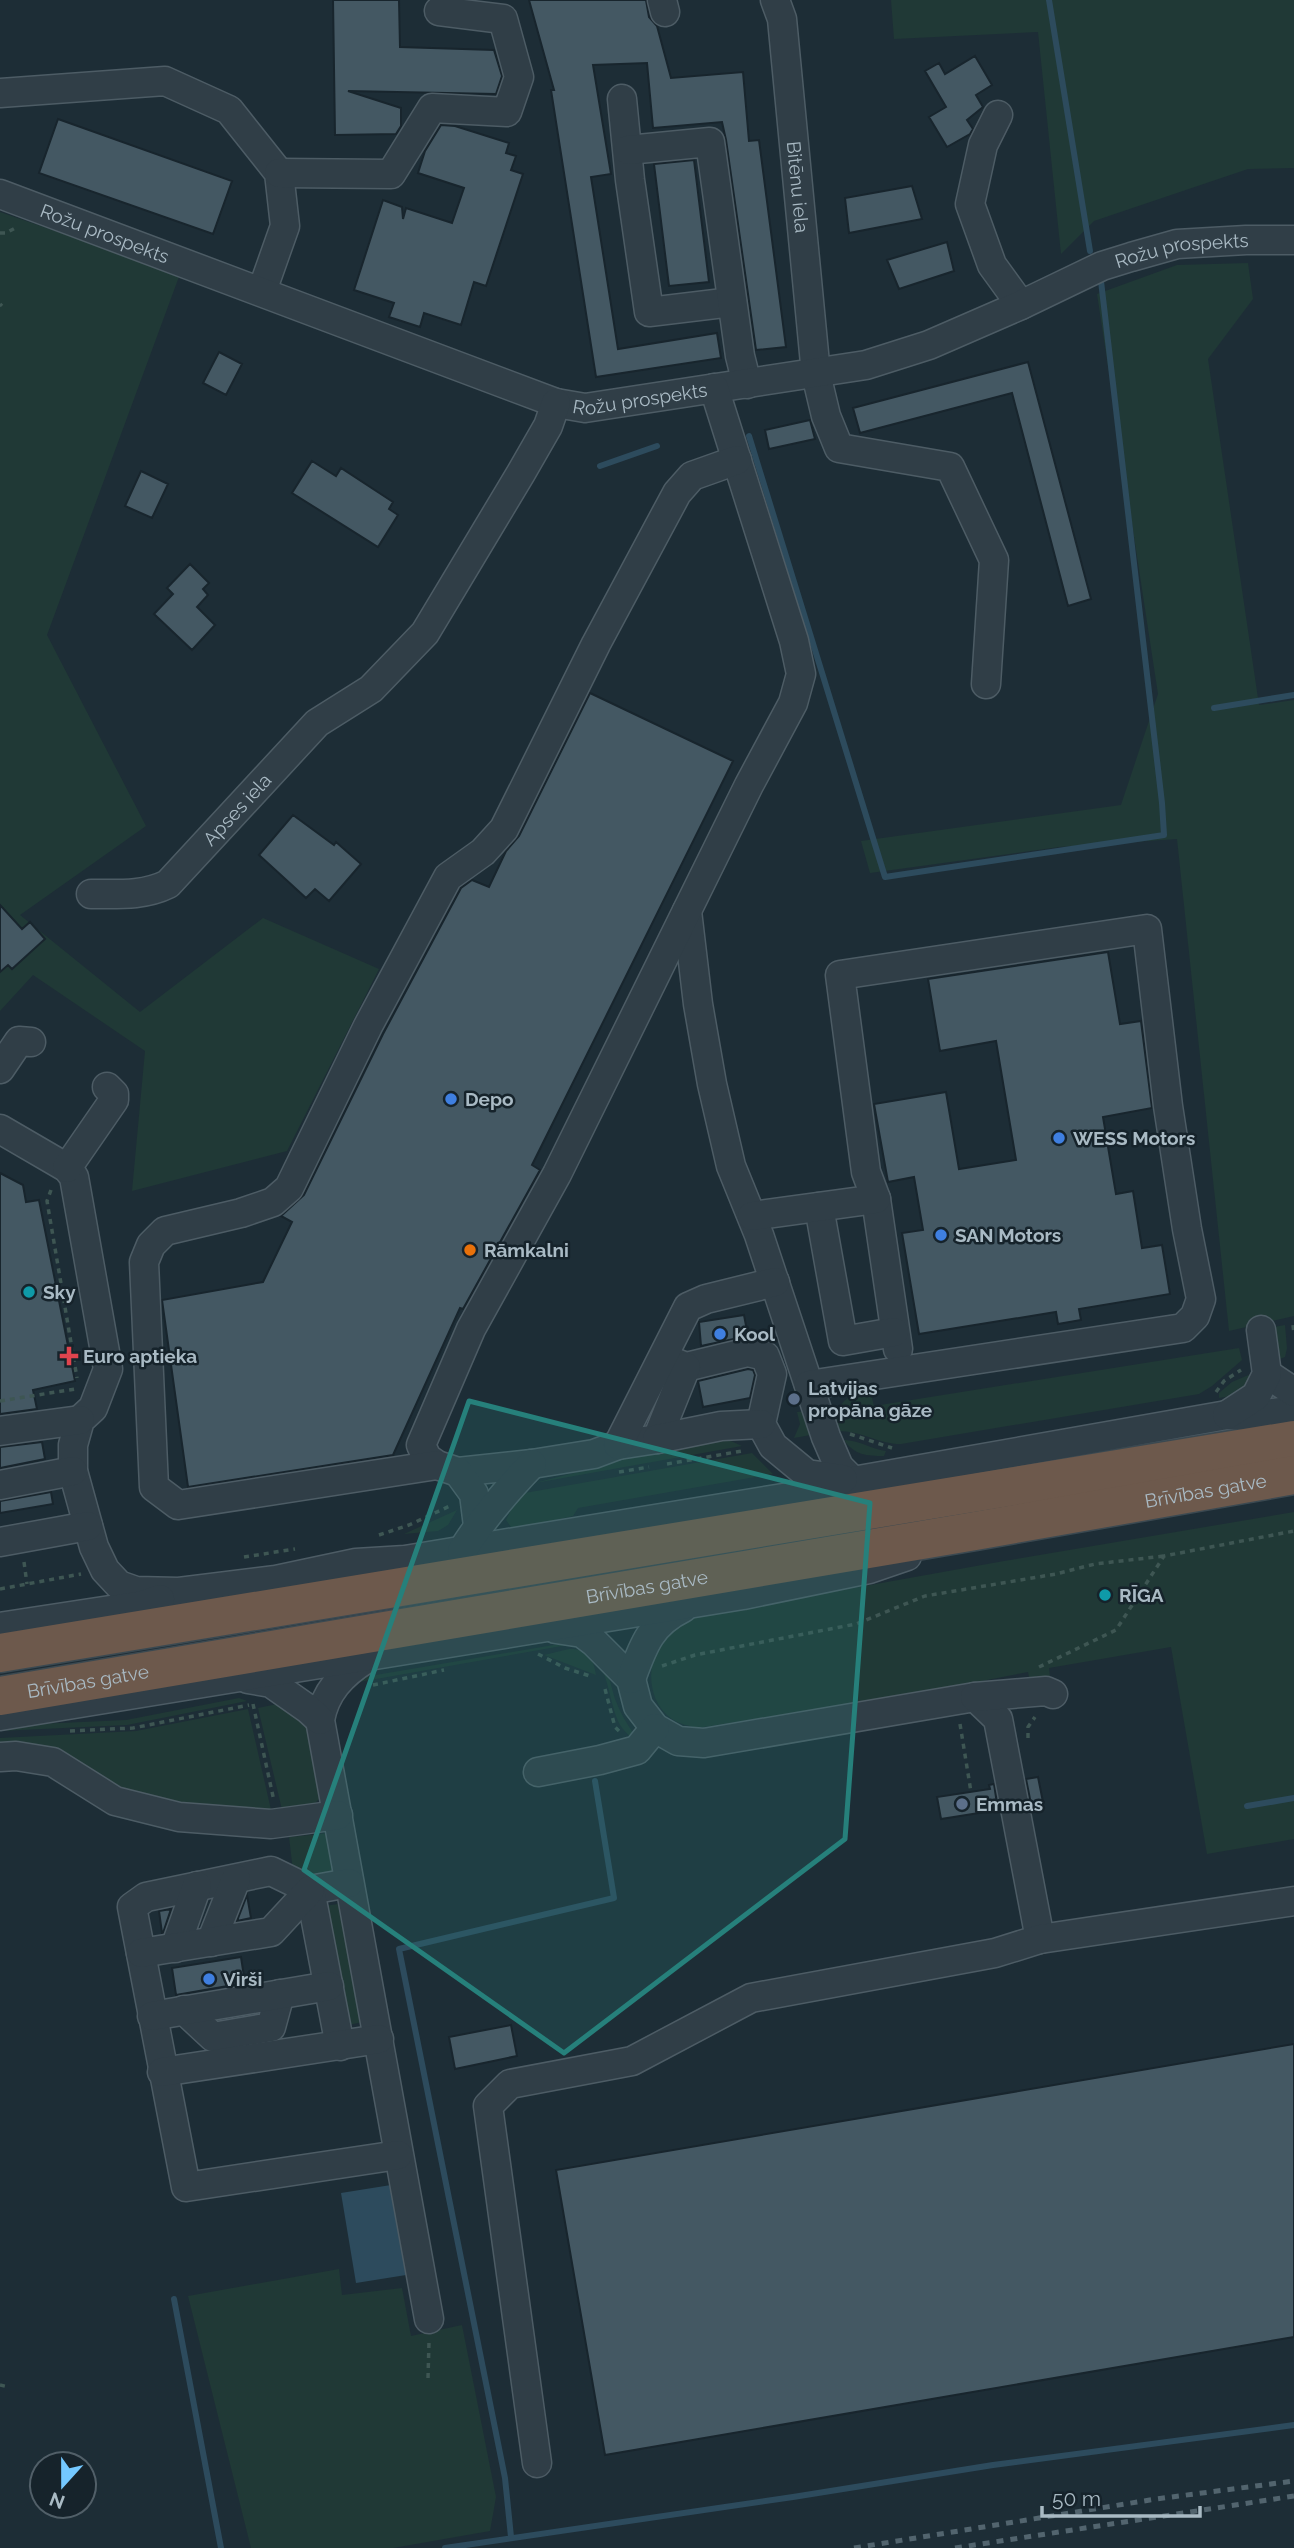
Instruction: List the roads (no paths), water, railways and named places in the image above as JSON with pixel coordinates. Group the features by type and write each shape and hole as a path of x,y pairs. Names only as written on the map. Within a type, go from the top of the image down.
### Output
{"highway":[{"name":"Brīvības gatve","path":"0,1653 1294,1440"},
{"name":"Brīvības gatve","path":"0,1696 1294,1475"}],"street":[{"name":"Bitēnu iela","path":"775,0 782,19 816,374 826,416 839,448 950,467 994,560 986,684"},
{"path":"279,173 391,174 432,108 507,112 519,77 503,19 439,10"},
{"path":"0,93 165,81 229,110 279,173 285,226 262,291"},
{"path":"622,99 649,313 732,302"},
{"path":"998,116 983,145 970,204 992,265 1021,305"},
{"path":"628,150 709,142 740,356 747,384"},
{"name":"Rožu prospekts","path":"0,194 556,403 585,408 866,365 929,345 1101,266 1177,244 1294,240"},
{"path":"478,1526 474,1494 447,1468 427,1458 421,1445 471,1329 557,1174 749,785 793,704 801,674 794,641 714,388"},
{"name":"Apses iela","path":"91,894 130,895 153,891 168,884 317,723 371,689 425,633 548,426 556,403"},
{"path":"737,460 692,477 677,493 596,644 503,829 483,852 448,877 369,1026 289,1188 273,1202 241,1213 165,1231 151,1245 144,1262 154,1487 178,1505 447,1468 533,1464 594,1454 618,1445 661,1452 721,1426 767,1435 807,1474 853,1481"},
{"path":"687,911 698,1004 712,1084 731,1166 752,1216 826,1437 839,1467 853,1481"},
{"path":"809,1385 1183,1328 1195,1316 1201,1299 1186,1229 1168,1106 1147,929 840,975 866,1172 876,1199 894,1332 902,1370"},
{"path":"0,1069 19,1041 31,1042"},
{"path":"67,1168 83,1137 114,1100 114,1094 107,1087"},
{"path":"0,1129 67,1168 74,1177 107,1369 93,1408 80,1420 73,1445 73,1471 94,1546 105,1570 119,1585 136,1591 179,1592 276,1580 356,1563 405,1560 814,1493 853,1481 1217,1406 1256,1396 1266,1369 1261,1330"},
{"path":"752,1216 876,1199"},
{"path":"819,1207 842,1341 894,1332"},
{"path":"661,1452 674,1362 688,1307 706,1299 775,1282"},
{"path":"618,1445 674,1362 748,1352 765,1356 772,1374 767,1435"},
{"path":"1266,1369 1294,1392"},
{"path":"1217,1406 1252,1416 1294,1410"},
{"path":"0,1431 80,1420"},
{"path":"462,1551 478,1526 512,1484 533,1464"},
{"path":"0,1485 73,1471"},
{"path":"0,1542 88,1526"},
{"path":"542,1641 692,1603 869,1569 975,1531"},
{"path":"0,1627 143,1605 179,1592"},
{"path":"631,1681 644,1643 657,1626 692,1603"},
{"path":"0,1716 368,1657 542,1641 582,1633 631,1681 638,1706 655,1728 678,1741 704,1743 975,1697 1046,1691 1053,1694"},
{"path":"368,1657 340,1677 328,1694 320,1720 429,2319"},
{"path":"234,1678 271,1683 320,1720"},
{"path":"975,1697 998,1719 1040,1938"},
{"path":"538,1772 600,1760 637,1749 655,1728"},
{"path":"0,1757 16,1756 53,1762 116,1801 179,1817 279,1823 338,1815"},
{"path":"349,1883 310,1890 271,1871 146,1897 132,1907 186,2188 398,2155"},
{"path":"211,1942 236,1879"},
{"path":"175,1948 197,1886"},
{"path":"141,1953 271,1932 310,1890"},
{"path":"310,1890 340,2046"},
{"path":"537,2463 488,2106 510,2084 632,2061 751,1998 995,1953 1040,1938 1294,1901"},
{"path":"152,2016 329,1986"},
{"path":"162,2072 379,2039"}],"water":[{"path":"391,2185 406,2275 356,2283 341,2193"}],"waterway":[{"path":"1049,0 1090,251"},
{"path":"749,436 885,877 1164,835 1101,281"},
{"path":"600,466 657,446"},
{"path":"1214,708 1294,695"},
{"path":"511,2537 505,2478 399,1949 614,1898 595,1781"},
{"path":"1247,1806 1294,1798"},
{"path":"174,2299 221,2548"},
{"path":"445,2548 993,2465 1294,2425"}],"railway":[{"path":"854,2548 1156,2499 1294,2481"},
{"path":"955,2548 1294,2496"}],"place":[{"name":"Depo","path":"451,1099"},
{"name":"WESS Motors","path":"1059,1138"},
{"name":"SAN Motors","path":"941,1235"},
{"name":"Rāmkalni","path":"470,1250"},
{"name":"Sky","path":"29,1292"},
{"name":"Kool","path":"720,1334"},
{"name":"Euro aptieka","path":"69,1356"},
{"name":"Latvijas propāna gāze","path":"794,1399"},
{"name":"RĪGA","path":"1105,1595"},
{"name":"Emmas","path":"962,1804"},
{"name":"Virši","path":"209,1979"}]}
